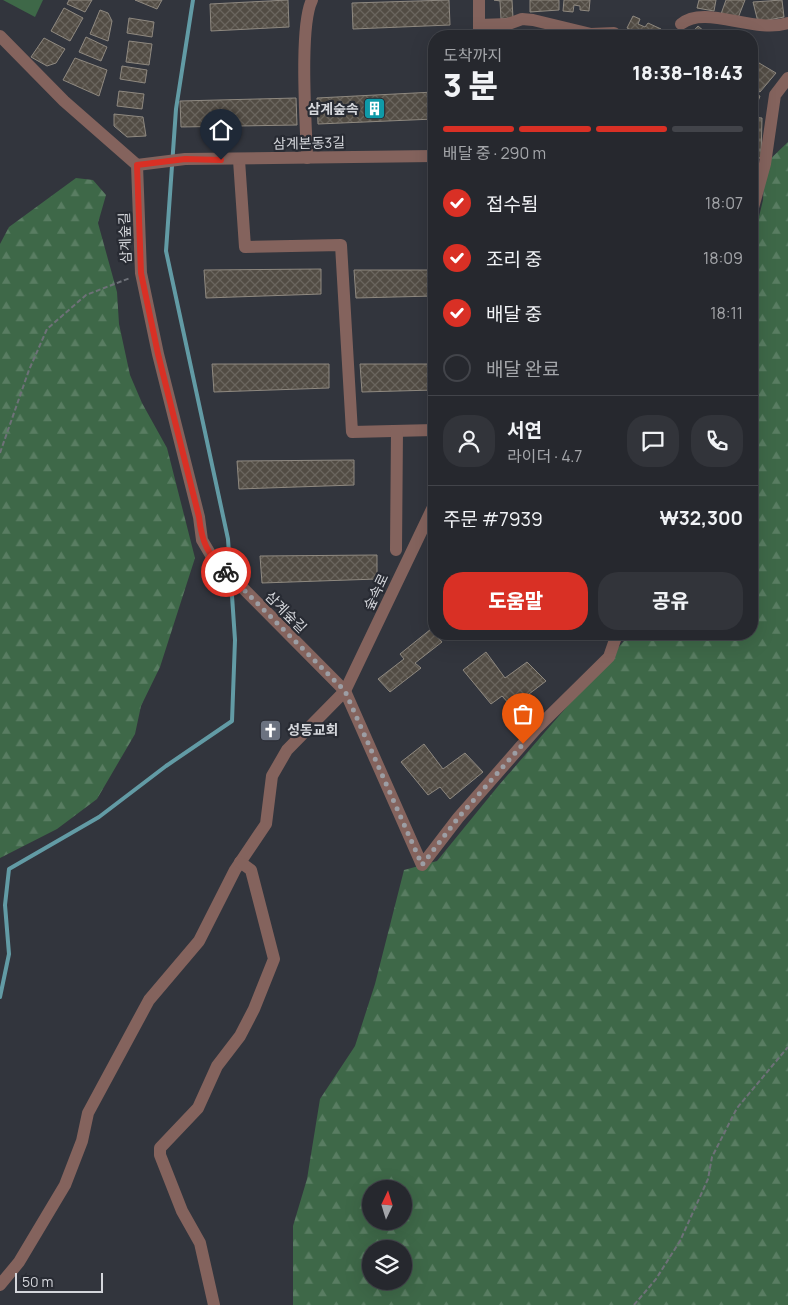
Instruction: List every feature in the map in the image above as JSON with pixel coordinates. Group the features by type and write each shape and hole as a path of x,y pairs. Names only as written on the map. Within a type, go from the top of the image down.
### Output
{"street":[{"path":"307,158 305,36 308,8 312,0"},
{"path":"480,0 479,30 522,19 574,30"},
{"path":"681,24 689,18 696,16 719,18 758,26 788,24"},
{"path":"0,36 64,101 137,165"},
{"path":"758,190 765,164 776,95 788,78"},
{"name":"삼계본동3길","path":"137,165 153,161 185,159 239,160 428,156"},
{"path":"239,160 245,247 341,245 352,432 428,430"},
{"path":"758,164 765,164"},
{"name":"삼계숲길","path":"137,165 141,273 158,354 199,517 202,540 212,558 345,691 422,865 458,818 536,728 609,657 615,640"},
{"path":"396,550 397,431"},
{"name":"숲속로","path":"0,1285 19,1262 65,1185 82,1141 88,1113 148,1000 199,941 240,862 266,824 272,776 288,750 345,691 428,518"},
{"path":"214,1305 200,1243 182,1211 160,1155 160,1148 198,1108 217,1066 240,1036 254,1009 274,959 251,870 240,862"}],"path":[{"path":"0,454 29,370 47,329 86,295 141,273"},
{"path":"634,1305 656,1279 680,1241 708,1179 712,1157 737,1108 788,1047"}],"green space":[{"path":"3,0 43,0 35,17"},
{"path":"788,142 788,1305 293,1305 293,1226 307,1179 320,1099 355,1046 375,984 404,870 437,861 499,785 625,640 758,640 758,221 763,200 765,164"},
{"path":"76,178 93,180 106,195 98,223 117,292 119,324 130,375 142,403 167,448 195,558 160,667 141,706 135,734 97,799 57,829 0,858 0,244 9,227"}],"building":[{"path":"69,0 92,0 85,12 67,4"},
{"path":"135,0 162,0 157,9"},
{"path":"288,0 289,27 211,31 210,4"},
{"path":"449,0 450,25 353,29 352,3"},
{"path":"494,0 512,0 513,18 501,19 500,1"},
{"path":"530,0 559,0 559,10 530,12"},
{"path":"564,0 590,0 589,11 580,10 580,6 574,5 573,12 563,11"},
{"path":"699,0 716,0 714,11 697,8"},
{"path":"726,0 745,0 738,18 721,14"},
{"path":"782,0 784,17 758,22 753,2"},
{"path":"64,8 83,18 70,41 51,31"},
{"path":"100,10 108,13 112,21 108,41 90,34"},
{"path":"633,16 640,19 638,24 645,27 648,23 661,29 631,30 627,28"},
{"path":"129,18 154,22 152,37 127,33"},
{"path":"698,26 703,30 694,30"},
{"path":"86,37 107,47 101,61 79,52"},
{"path":"44,38 65,49 56,63 47,66 31,57"},
{"path":"129,41 152,44 149,65 126,62"},
{"path":"75,58 107,70 99,96 63,80"},
{"path":"758,62 776,73 760,92 758,91"},
{"path":"122,66 147,70 145,83 120,79"},
{"path":"119,91 144,94 142,109 117,106"},
{"name":"삼계숲속","path":"428,92 428,119 318,124 317,98"},
{"name":"삼계숲속","path":"296,98 297,125 181,127 180,101"},
{"path":"114,114 143,117 146,136 127,137 114,126"},
{"path":"758,118 762,118 761,158 758,158"},
{"path":"321,269 321,294 206,298 204,270"},
{"path":"354,270 428,270 428,296 356,298"},
{"path":"212,364 329,364 329,388 214,392"},
{"path":"360,364 428,364 428,390 362,392"},
{"path":"354,460 354,485 239,489 237,461"},
{"path":"377,555 377,579 262,583 260,556"},
{"path":"428,631 428,640 440,640 442,642 415,663 421,668 390,692 378,679 404,659 400,654"},
{"path":"486,652 505,678 527,662 546,681 512,707 502,696 491,704 463,670"},
{"path":"424,744 443,769 465,753 483,772 450,799 440,787 428,795 401,762"}],"waterway":[{"path":"193,0 176,109 166,251 228,539 230,569"},
{"path":"0,997 9,954 5,905 9,869 99,817 166,766 232,721 235,640 231,581"}],"way so far":[{"path":"226,572 345,691 422,865 458,818 523,744"}],"place":[{"name":"삼계숲속","path":"375,109"},
{"name":"성동교회","path":"271,730"}],"route":[{"path":"221,160 185,159 153,161 137,165 141,273 158,354 199,517 202,540 212,558 226,572"}]}
